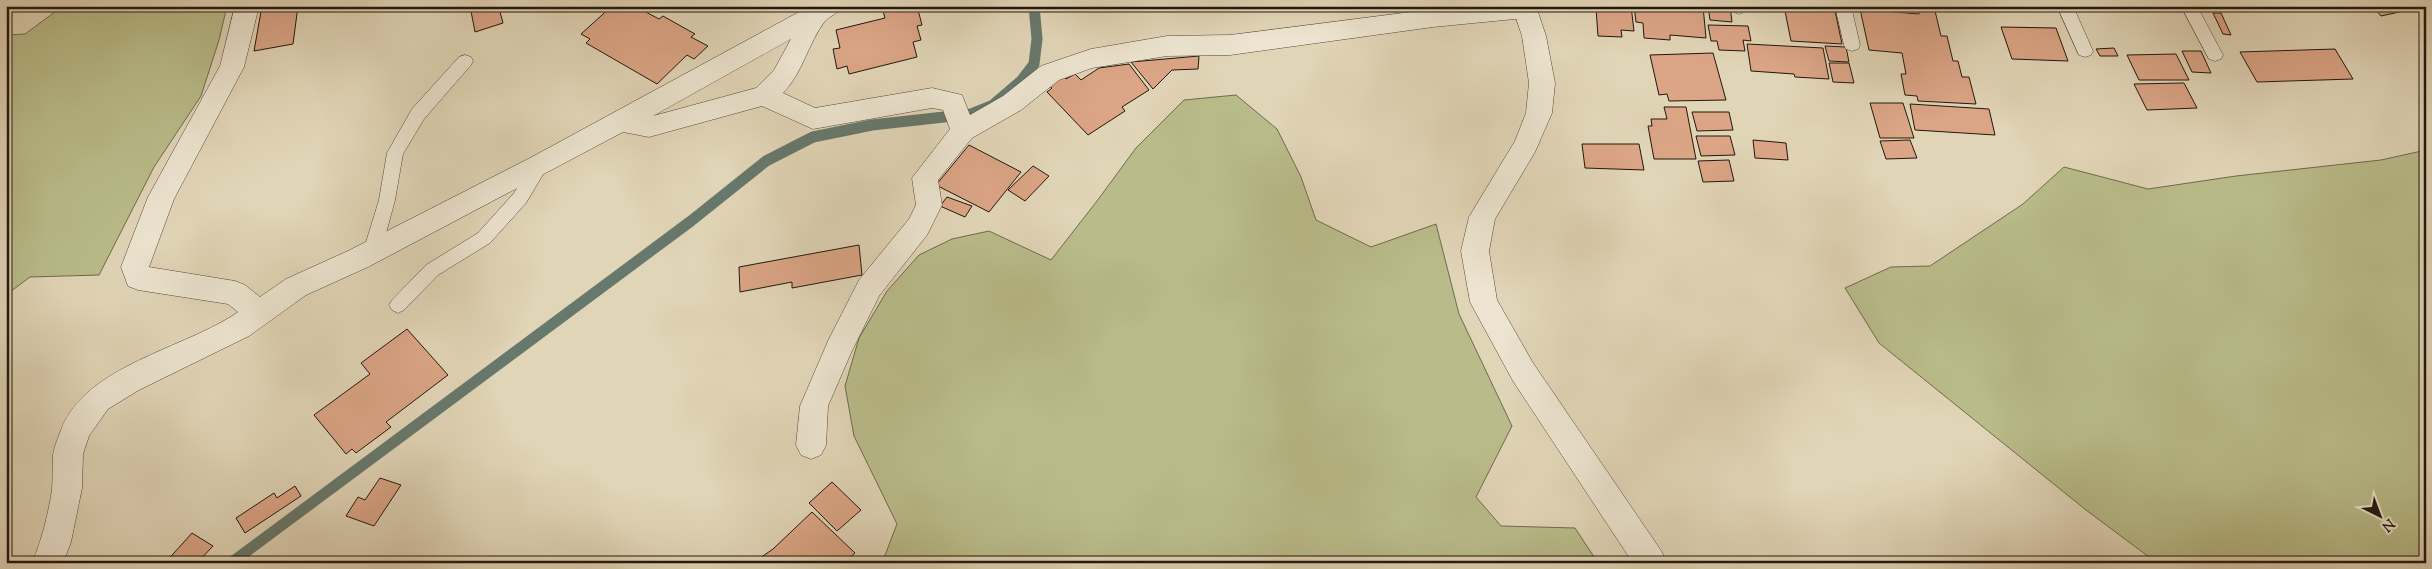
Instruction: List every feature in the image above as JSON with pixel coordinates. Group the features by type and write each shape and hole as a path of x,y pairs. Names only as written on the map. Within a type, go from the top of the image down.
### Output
{"street":[{"path":"247,6 232,67 161,197 135,267 138,278 235,293 259,313"},
{"path":"811,445 814,406 868,288 918,227 929,205 925,178 963,131 1012,103 1050,72 1091,59 1166,46 1230,45 1524,8 1534,36 1542,83 1539,113 1526,145 1482,217 1475,251 1484,302 1523,372 1651,563"},
{"path":"47,563 56,542 67,488 68,454 76,429 98,400 129,381 239,327 296,287 372,252 540,166 823,9"},
{"path":"620,121 649,127 764,96 783,77 823,9"},
{"path":"764,96 812,119 932,98 953,102 963,131"}],"lane":[{"path":"1843,6 1852,44"},
{"path":"2065,6 2085,52"},
{"path":"2189,6 2214,55"},
{"path":"372,252 387,200 395,153 418,114 465,61"},
{"path":"398,305 432,270 484,238 520,198 540,166"}],"green space":[{"path":"63,6 227,6 219,40 201,96 154,167 99,275 30,277 6,295 6,35 25,34"},
{"path":"1236,95 1277,129 1301,177 1316,220 1371,247 1436,224 1459,314 1512,426 1476,497 1501,526 1575,528 1598,563 882,563 897,524 854,436 845,386 859,338 887,291 919,255 952,239 989,231 1051,260 1136,148 1184,100"},
{"path":"2426,150 2426,563 2157,563 2086,510 1879,343 1845,288 1891,267 1930,266 2023,204 2064,167 2148,189 2236,176 2381,160"}],"building":[{"path":"262,6 298,6 293,44 254,51"},
{"path":"470,6 506,6 499,8 503,23 475,32"},
{"path":"612,6 646,6 642,10 659,19 663,16 695,34 691,37 708,46 694,59 687,55 657,84 586,43 590,39 581,34"},
{"path":"889,6 917,6 922,25 917,26 921,40 913,42 917,57 849,74 847,66 837,69 833,49 840,48 836,30 885,18 883,11 890,9"},
{"path":"1571,6 1631,6 1634,31 1621,30 1622,37 1598,36 1596,8"},
{"path":"1634,6 1703,6 1706,38 1670,35 1670,40 1644,38 1643,23 1636,22"},
{"path":"1708,6 1730,6 1732,22 1710,20"},
{"path":"1784,6 1834,6 1842,44 1791,41"},
{"path":"2372,6 2399,6 2404,11 2381,16"},
{"path":"1860,9 1919,14 1919,10 1935,11 1941,36 1947,36 1953,61 1958,61 1962,77 1969,77 1976,104 1918,101 1917,96 1905,95 1901,74 1906,74 1902,53 1869,50"},
{"path":"2213,13 2221,13 2231,35 2223,34"},
{"path":"1708,25 1748,26 1751,41 1743,40 1745,51 1719,50 1717,41 1711,41"},
{"path":"2001,27 2056,28 2068,61 2012,59"},
{"path":"1747,44 1823,48 1829,79 1751,71"},
{"path":"1825,46 1846,47 1849,62 1829,61"},
{"path":"2114,48 2118,56 2100,56 2096,49"},
{"path":"2335,49 2353,79 2257,82 2240,52"},
{"path":"2182,51 2201,51 2211,73 2192,72"},
{"path":"1713,53 1726,100 1669,101 1667,94 1659,95 1650,55"},
{"path":"2176,54 2189,80 2139,80 2127,55"},
{"path":"1199,56 1198,69 1172,70 1153,89 1131,62"},
{"path":"1829,63 1849,63 1854,83 1833,82"},
{"path":"1129,64 1149,90 1122,107 1125,111 1088,135 1047,92 1052,88 1048,85 1063,75 1066,79 1075,74 1081,80 1099,68"},
{"path":"2184,83 2197,108 2147,110 2134,84"},
{"path":"1870,103 1903,103 1914,138 1880,138"},
{"path":"1910,104 1989,109 1995,135 1915,130"},
{"path":"1664,107 1686,107 1696,159 1654,159 1648,126 1652,126 1651,119 1667,119"},
{"path":"1692,112 1729,112 1733,130 1697,131"},
{"path":"1696,136 1730,136 1735,155 1701,156"},
{"path":"1753,140 1786,143 1788,160 1755,158"},
{"path":"1910,140 1917,158 1886,159 1880,141"},
{"path":"1582,144 1639,144 1644,170 1585,168"},
{"path":"969,145 1021,172 989,212 936,185"},
{"path":"1729,160 1734,181 1703,182 1698,161"},
{"path":"1033,166 1049,176 1025,201 1008,190"},
{"path":"947,197 972,206 965,217 940,206"},
{"path":"859,245 862,275 792,288 792,282 740,292 739,267"},
{"path":"407,329 448,375 386,422 391,427 356,453 352,449 346,454 314,415 370,374 361,363"},
{"path":"380,478 401,485 374,526 346,516 358,497 365,500"},
{"path":"832,482 861,510 837,531 809,503"},
{"path":"295,486 301,496 245,533 236,518 274,493 277,498"},
{"path":"812,512 855,553 844,563 753,563 773,549"},
{"path":"192,533 213,546 197,563 165,563"}],"waterway":[{"path":"231,563 691,221 766,161 813,137 872,125 971,114 993,105 1021,81 1034,64 1037,39 1034,6"}]}
